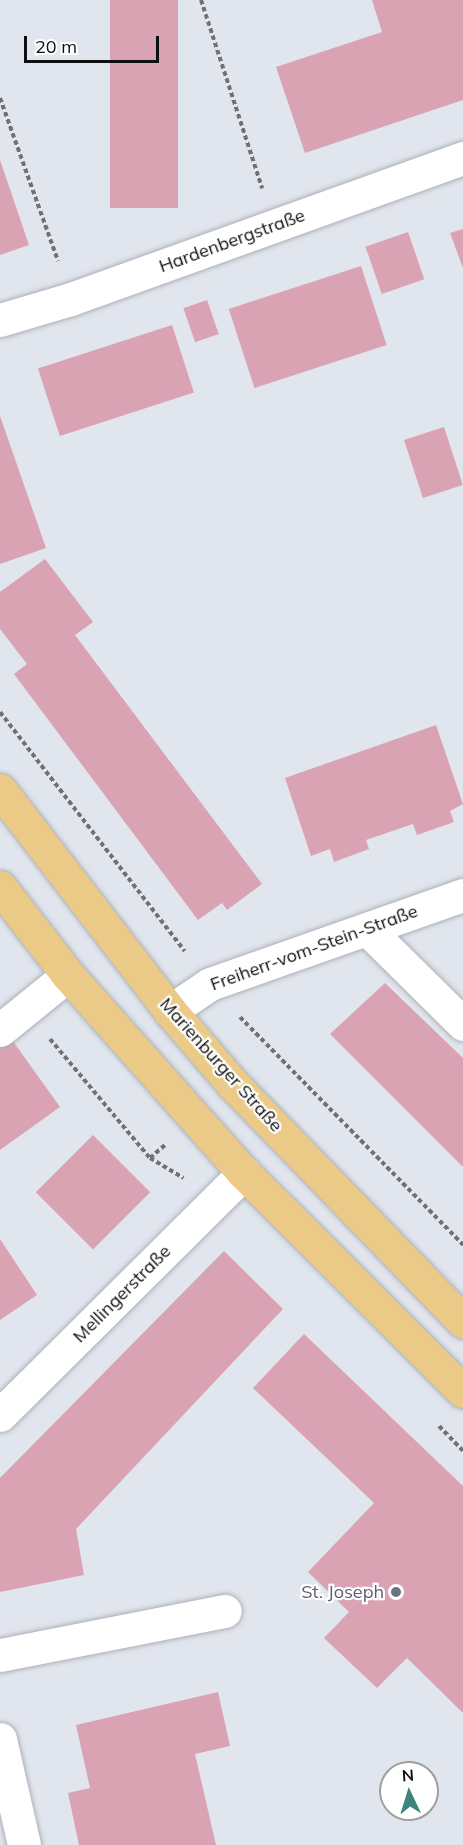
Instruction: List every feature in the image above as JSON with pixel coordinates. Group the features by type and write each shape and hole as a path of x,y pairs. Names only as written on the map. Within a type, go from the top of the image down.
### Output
{"main road":[{"name":"Marienburger Straße","path":"0,790 170,1011 232,1083 463,1321"},
{"path":"0,887 68,975 244,1173 463,1390"}],"street":[{"name":"Hardenbergstraße","path":"0,320 71,299 463,158"},
{"name":"Freiherr-vom-Stein-Straße","path":"170,1011 210,984 463,895"},
{"path":"367,929 463,1024"},
{"path":"0,1030 68,975"},
{"name":"Mellingerstraße","path":"0,1415 244,1173"},
{"path":"0,1655 225,1611"},
{"path":"0,1739 24,1845"}],"path":[{"path":"201,0 275,226"},
{"path":"0,98 71,299"},
{"path":"0,712 210,984 267,1048 463,1245"},
{"path":"26,1009 150,1158"}],"building":[{"path":"110,0 178,0 178,208 110,208"},
{"path":"372,0 463,0 463,100 305,153 276,67 382,32"},
{"path":"0,160 29,245 0,255"},
{"path":"463,229 463,268 450,233"},
{"path":"408,232 424,279 382,294 365,247"},
{"path":"361,266 387,345 254,388 229,309"},
{"path":"207,300 219,334 195,342 183,308"},
{"path":"172,325 194,393 60,436 38,369"},
{"path":"0,416 46,548 0,564"},
{"path":"444,427 463,485 423,498 404,440"},
{"path":"45,559 93,622 75,635 262,884 227,910 222,903 198,920 14,674 27,664 0,629 0,592"},
{"path":"436,725 463,804 450,811 454,822 417,835 413,824 366,840 369,849 334,862 330,849 311,856 285,778"},
{"path":"385,983 463,1058 463,1167 330,1034"},
{"path":"0,1023 60,1107 0,1150"},
{"path":"93,1135 150,1192 93,1250 36,1192"},
{"path":"0,1239 37,1295 0,1320"},
{"path":"224,1251 283,1309 76,1529 84,1575 0,1592 0,1478"},
{"name":"St. Joseph","path":"304,1334 463,1486 463,1713 407,1658 377,1688 324,1638 349,1612 308,1572 374,1503 253,1388"},
{"path":"218,1692 230,1746 195,1754 216,1845 79,1845 68,1793 90,1788 76,1725"}],"place":[{"name":"St. Joseph","path":"396,1592"}]}
